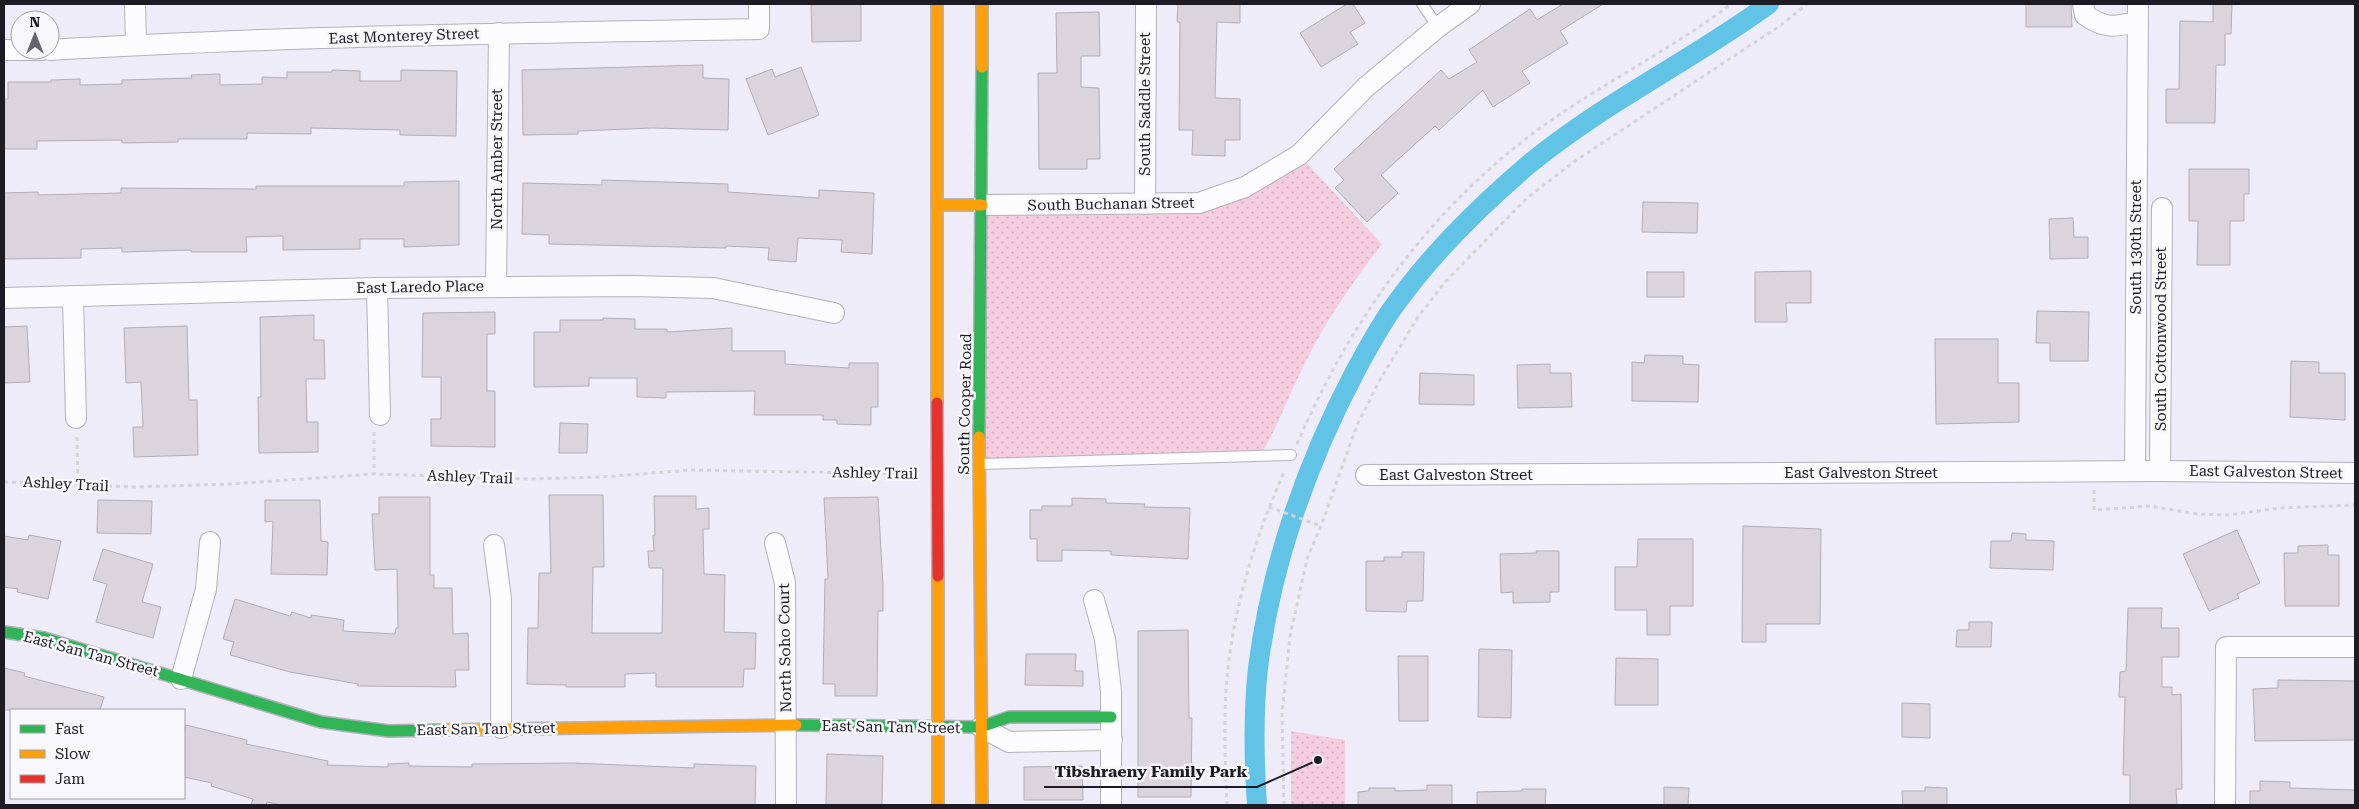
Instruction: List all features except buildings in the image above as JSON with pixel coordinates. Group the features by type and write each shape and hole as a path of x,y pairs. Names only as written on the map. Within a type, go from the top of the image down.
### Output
{"main road":[{"name":"South Cooper Road","path":"937,4 938,805"},
{"name":"South Cooper Road","path":"982,4 982,205 978,464 982,805"},
{"path":"938,205 982,205"},
{"name":"East San Tan Street","path":"4,632 44,638 320,722 389,731 501,728 786,726 982,727"},
{"name":"East San Tan Street","path":"1054,729 1111,717"}],"street":[{"path":"135,4 136,45"},
{"name":"East Monterey Street","path":"60,49 136,45 498,33 759,29 759,4"},
{"name":"South Saddle Street","path":"1145,204 1146,4"},
{"name":"South Buchanan Street","path":"982,205 1199,203 1245,187 1299,155 1366,87 1438,27 1470,4"},
{"name":"South 130th Street","path":"2083,4 2085,15 2100,25 2117,26 2138,13"},
{"name":"South 130th Street","path":"2135,471 2138,13"},
{"name":"North Amber Street","path":"496,286 498,33"},
{"name":"South Cottonwood Street","path":"2160,471 2162,208"},
{"name":"East Laredo Place","path":"4,298 496,286 713,288 834,313"},
{"path":"378,288 380,415"},
{"path":"73,297 76,418"},
{"name":"East Galveston Street","path":"1366,475 2135,471 2355,473"},
{"path":"181,680 206,589 210,542"},
{"name":"North Soho Court","path":"775,543 785,583 786,805"},
{"path":"494,545 501,599 501,728"},
{"path":"1094,600 1105,639 1111,691 1111,805"},
{"path":"2225,805 2226,647 2355,647"},
{"name":"East San Tan Street","path":"982,727 1009,742 1054,729 1112,740"}],"lane":[{"path":"1422,4 1438,27"},
{"path":"978,464 1291,456"}],"path":[{"path":"1227,805 1228,668 1238,606 1249,562 1268,507 1316,399 1365,314 1417,242 1459,197 1532,134 1703,25 1731,4"},
{"path":"1284,805 1282,713 1290,636 1307,559 1321,526 1357,425 1381,378 1418,317 1452,274 1527,198 1575,161 1781,25 1807,4"},
{"path":"374,474 374,427 380,415"},
{"path":"76,418 78,486"},
{"name":"Ashley Trail","path":"4,482 134,488 231,484 374,474 528,479 601,477 691,470 937,474"},
{"path":"2094,472 2094,510 2150,506 2197,514 2227,515 2280,508 2355,504"},
{"path":"1268,507 1321,526"}],"shaded area":[{"path":"1299,155 1382,244 1350,287 1313,347 1260,456 979,464 982,205 1199,203"},
{"path":"1291,731 1345,740 1345,805 1291,805"}],"waterway":[{"path":"1257,805 1254,736 1255,702 1258,668 1272,591 1294,515 1322,441 1338,405 1384,320 1409,286 1441,249 1492,197 1528,165 1586,122 1769,4"}],"traffic: fast":[{"path":"979,437 982,67"},
{"path":"4,632 44,638 321,722 389,731 441,730"},
{"path":"796,725 981,727 1009,717 1111,717"}],"traffic: slow":[{"path":"937,4 937,403"},
{"path":"982,4 982,67"},
{"path":"938,205 982,205"},
{"path":"979,437 982,805"},
{"path":"938,576 938,805"},
{"path":"441,730 796,725"}],"traffic: jam":[{"path":"937,403 938,576"}],"place":[{"name":"Tibshraeny Family Park","path":"1318,760"}]}
